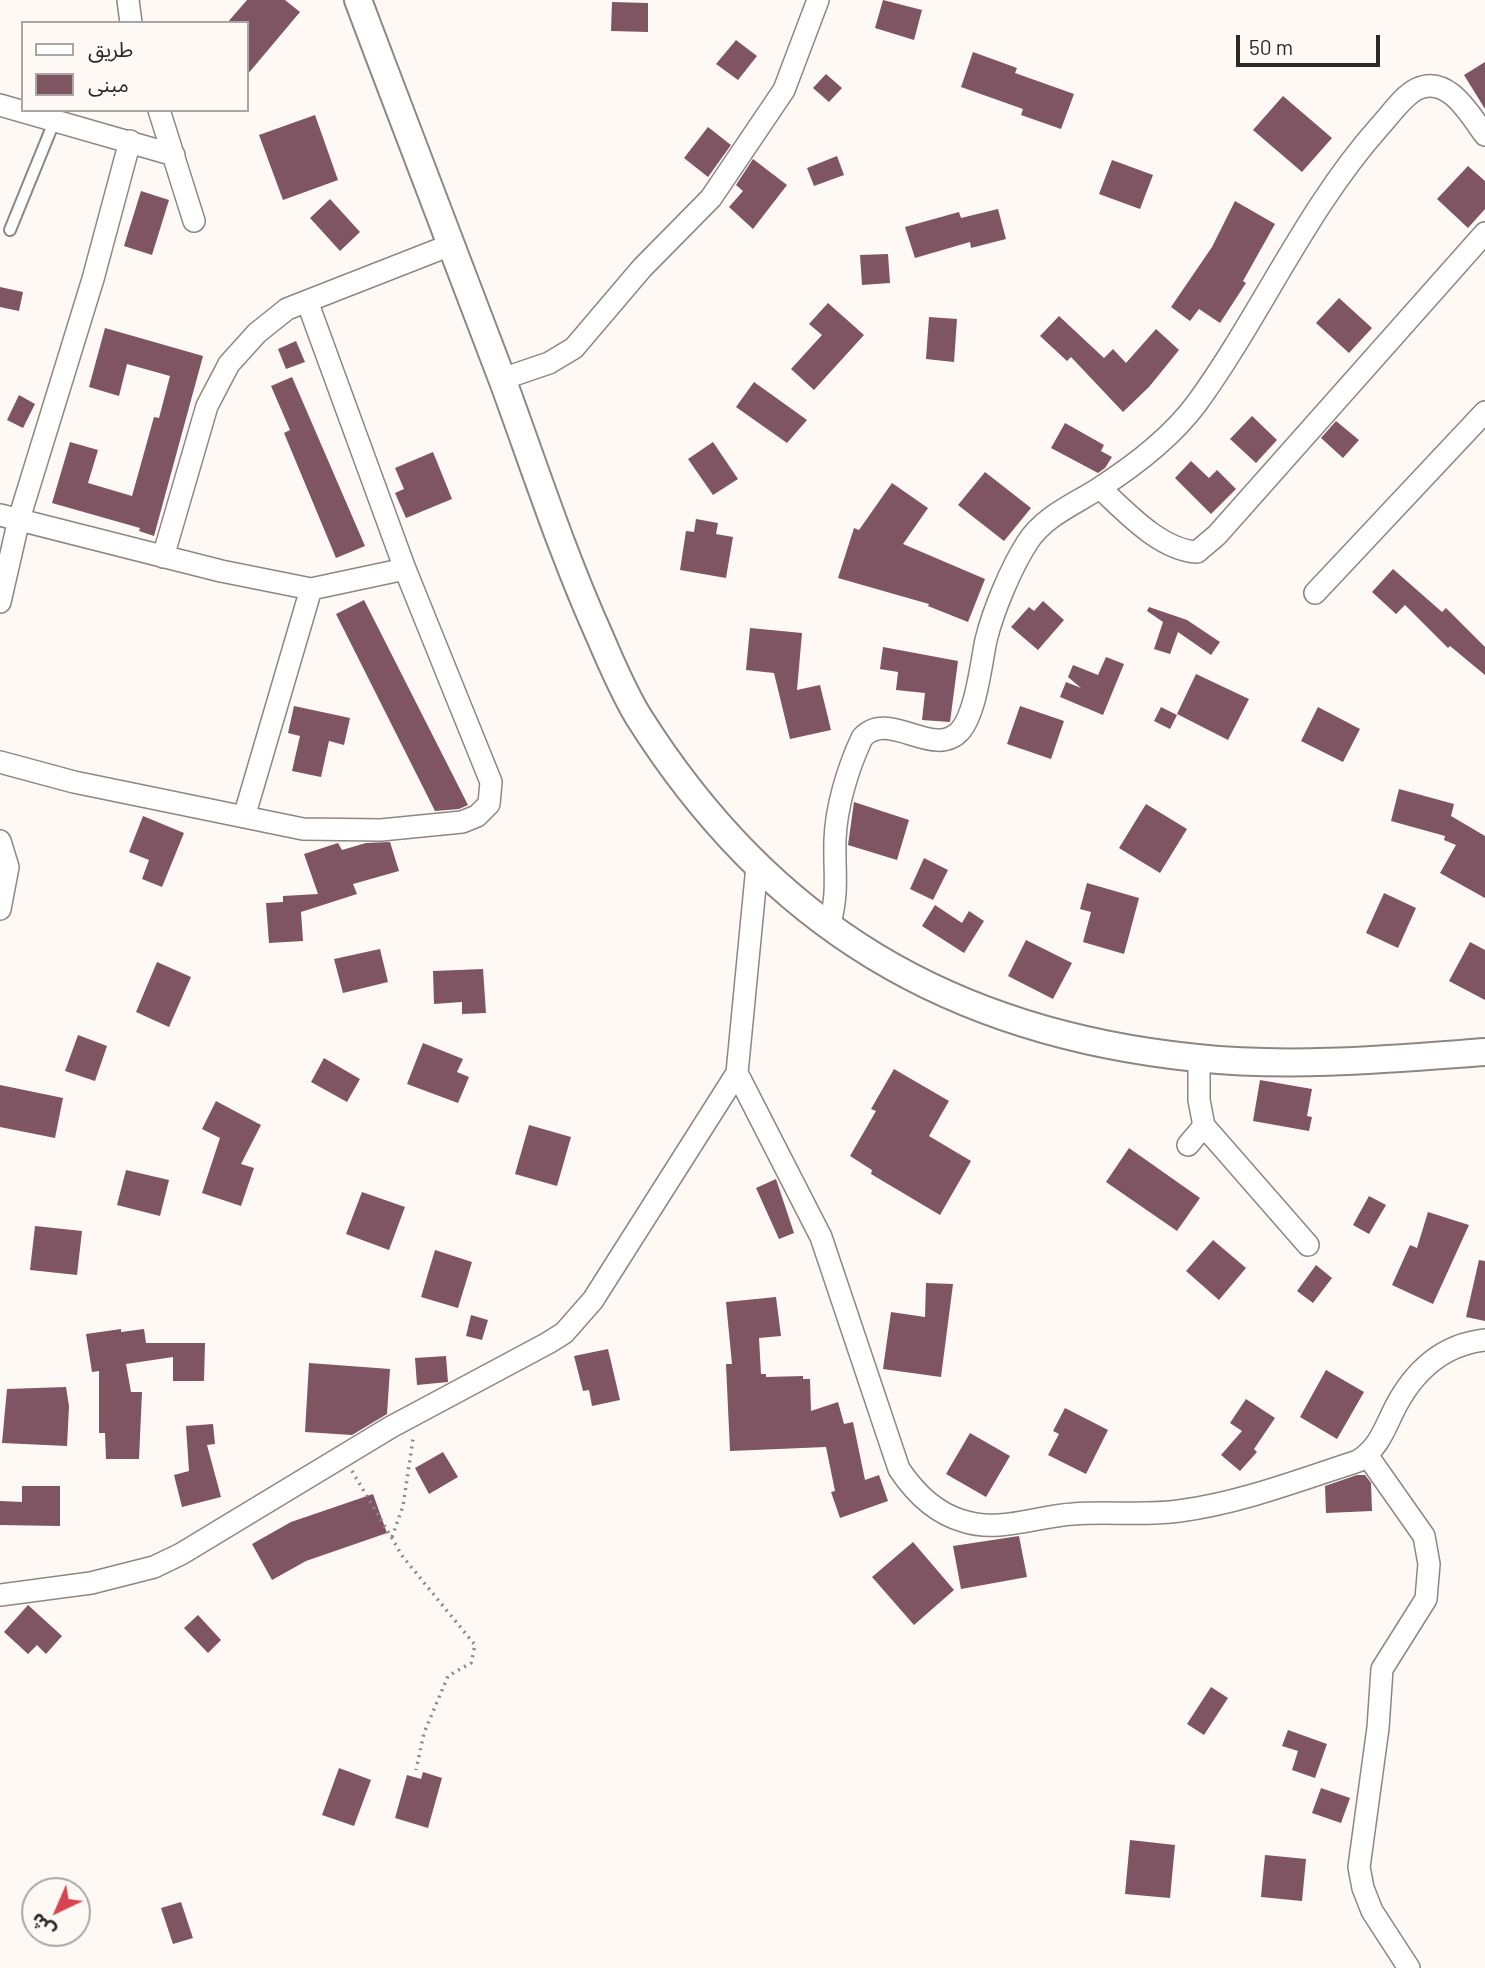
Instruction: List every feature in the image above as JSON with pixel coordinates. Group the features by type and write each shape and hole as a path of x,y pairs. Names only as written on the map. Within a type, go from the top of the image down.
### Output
{"street":[{"path":"128,0 131,21"},
{"path":"358,0 453,244 572,575 638,715 703,806 757,866 829,927 902,975 1008,1018 1099,1043 1199,1059 1325,1062 1485,1052"},
{"path":"502,379 549,363 574,348 642,268 710,198 785,90 818,0"},
{"path":"829,927 838,898 835,837 841,801 862,738 868,732 884,727 943,739 958,733 968,715 994,617 1023,550 1037,528 1100,488 1155,447 1195,405 1255,316 1312,216 1370,137 1398,105 1417,89 1440,87 1450,92 1485,135"},
{"path":"0,105 21,112"},
{"path":"22,112 174,155"},
{"path":"160,112 194,221"},
{"path":"0,602 9,517 93,279 130,141"},
{"path":"1100,488 1132,518 1181,551 1197,552 1217,535 1485,233"},
{"path":"163,557 190,459 218,383 229,364 257,333 287,309 453,244"},
{"path":"0,762 74,782 303,829 381,830 462,822 477,816 489,804 491,782 405,569 307,301"},
{"path":"1315,593 1485,412"},
{"path":"9,517 163,557 311,589 405,569"},
{"path":"244,817 311,589"},
{"path":"0,841 8,867 0,909"},
{"path":"0,1595 91,1583 154,1567 220,1532 417,1412 548,1343 580,1317 726,1096 737,1073 757,866"},
{"path":"1199,1059 1199,1100 1204,1125 1308,1245"},
{"path":"737,1073 821,1237 899,1469 912,1489 933,1507 962,1521 989,1527 1073,1514 1176,1512 1245,1496 1367,1455 1377,1446 1400,1396 1417,1373 1449,1348 1485,1340"},
{"path":"1188,1145 1204,1125"},
{"path":"1367,1455 1414,1520 1429,1549 1426,1599 1382,1669 1378,1728 1359,1867 1363,1888 1372,1911 1409,1968"}],"lane":[{"path":"10,230 54,122"}],"path":[{"path":"391,1538 403,1506 417,1412"},
{"path":"344,1457 391,1538 439,1605 475,1645 471,1663 448,1676 424,1733 416,1770"}],"building":[{"path":"247,0 285,0 300,12 248,74 248,21 229,21"},
{"path":"883,0 922,10 914,40 875,28"},
{"path":"612,2 648,3 648,32 611,31"},
{"path":"736,40 757,56 738,80 716,64"},
{"path":"973,52 1017,68 1015,73 1074,94 1061,129 1021,115 1023,109 961,87"},
{"path":"1485,62 1485,109 1464,75"},
{"path":"826,74 842,88 829,102 813,88"},
{"path":"1283,96 1332,138 1302,172 1253,130"},
{"path":"315,115 338,180 283,200 259,135"},
{"path":"708,127 731,145 708,177 684,158"},
{"path":"837,156 844,175 814,186 807,168"},
{"path":"753,159 787,185 753,229 729,207 743,191 736,185"},
{"path":"1112,160 1153,175 1140,209 1099,194"},
{"path":"1468,166 1485,181 1485,209 1468,228 1437,199"},
{"path":"141,191 169,200 152,255 124,246"},
{"path":"330,199 360,232 340,251 310,218"},
{"path":"1235,201 1275,224 1243,281 1246,283 1220,323 1199,309 1190,321 1171,307 1212,247"},
{"path":"998,209 1006,239 971,248 970,242 915,258 905,227 959,212 961,218"},
{"path":"888,254 890,283 862,285 860,255"},
{"path":"0,287 23,292 19,311 0,307"},
{"path":"1339,298 1372,328 1349,353 1316,323"},
{"path":"828,303 864,335 814,390 791,369 822,335 809,324"},
{"path":"1059,316 1104,358 1113,349 1126,363 1156,329 1179,350 1149,387 1123,412 1071,357 1067,361 1040,336"},
{"path":"929,317 957,319 954,362 926,359"},
{"path":"105,328 203,356 154,536 139,531 140,528 52,503 70,442 98,450 88,483 132,496 154,417 159,418 170,376 127,364 119,396 89,387"},
{"path":"296,341 305,362 286,369 278,349"},
{"path":"292,377 365,546 336,558 284,433 290,430 271,386"},
{"path":"754,382 807,420 787,443 736,407"},
{"path":"19,395 35,404 23,428 7,420"},
{"path":"1252,416 1277,440 1256,463 1230,439"},
{"path":"1336,421 1359,440 1343,458 1321,438"},
{"path":"1065,423 1104,445 1101,451 1112,457 1105,468 1098,473 1051,448"},
{"path":"713,442 738,479 713,495 688,459"},
{"path":"433,452 452,499 406,518 395,493 404,489 395,468"},
{"path":"1191,461 1209,478 1217,470 1236,489 1211,514 1175,478"},
{"path":"985,472 1031,508 1004,541 958,505"},
{"path":"892,483 928,508 903,544 985,579 968,622 928,606 929,604 838,578 854,528 859,530"},
{"path":"696,519 718,523 716,534 733,537 726,578 680,570 686,531 694,532"},
{"path":"1393,569 1442,612 1446,608 1485,647 1485,675 1450,646 1448,648 1405,605 1396,614 1372,592"},
{"path":"364,600 468,805 459,809 435,811 336,614"},
{"path":"1043,601 1064,620 1038,650 1011,627 1029,607 1034,611"},
{"path":"1149,607 1187,620 1220,642 1211,655 1178,632 1170,654 1154,649 1163,622 1147,611"},
{"path":"750,628 802,633 797,690 820,685 831,730 790,739 774,673 746,670"},
{"path":"883,647 958,661 950,722 922,720 925,693 896,690 898,672 880,669"},
{"path":"1106,657 1124,664 1103,715 1060,697 1066,682 1081,688 1068,677 1073,665 1098,675"},
{"path":"1196,674 1249,699 1228,740 1177,714"},
{"path":"294,706 350,718 344,745 329,741 321,777 292,771 300,736 288,733"},
{"path":"1020,706 1064,721 1051,759 1007,744"},
{"path":"1161,707 1177,715 1170,729 1154,721"},
{"path":"1318,707 1360,729 1343,762 1301,741"},
{"path":"1399,789 1454,804 1451,816 1485,836 1485,898 1440,873 1456,845 1444,840 1445,836 1391,821"},
{"path":"854,802 909,820 897,860 848,845"},
{"path":"1146,804 1187,829 1160,873 1119,848"},
{"path":"143,816 184,833 162,887 142,879 149,860 129,852"},
{"path":"390,842 399,871 353,884 357,894 301,912 303,941 269,943 266,903 283,902 283,896 318,894 304,854 338,843 342,850 366,843"},
{"path":"924,858 948,870 933,900 910,889"},
{"path":"1087,883 1139,898 1124,954 1083,942 1091,912 1080,909"},
{"path":"1384,893 1416,908 1398,948 1366,933"},
{"path":"935,905 962,923 969,911 984,921 964,953 922,926"},
{"path":"1026,940 1072,963 1053,999 1008,976"},
{"path":"1470,942 1485,950 1485,1000 1449,981"},
{"path":"380,949 388,982 343,993 334,959"},
{"path":"157,962 191,977 169,1027 136,1012"},
{"path":"483,969 486,1013 462,1014 462,1002 434,1004 433,971"},
{"path":"78,1035 107,1046 95,1081 65,1071"},
{"path":"423,1043 463,1059 457,1072 469,1077 458,1103 407,1084"},
{"path":"324,1058 360,1079 347,1102 311,1082"},
{"path":"894,1069 949,1101 929,1136 971,1161 940,1215 871,1174 872,1170 850,1156 876,1111 871,1109"},
{"path":"1260,1080 1312,1089 1307,1116 1312,1117 1309,1131 1253,1121"},
{"path":"0,1085 63,1098 55,1138 0,1127"},
{"path":"216,1101 261,1125 241,1164 254,1168 241,1206 202,1193 220,1138 202,1129"},
{"path":"529,1125 571,1137 557,1186 515,1174"},
{"path":"1129,1148 1200,1198 1177,1231 1106,1182"},
{"path":"126,1170 169,1180 160,1216 117,1205"},
{"path":"776,1179 794,1233 779,1239 756,1188"},
{"path":"362,1192 405,1207 389,1250 346,1234"},
{"path":"1369,1196 1386,1205 1369,1234 1353,1225"},
{"path":"1428,1212 1469,1225 1433,1304 1392,1285 1410,1245 1417,1248"},
{"path":"35,1226 82,1231 77,1275 30,1270"},
{"path":"1213,1240 1246,1268 1219,1300 1186,1271"},
{"path":"435,1250 472,1262 458,1308 421,1297"},
{"path":"1479,1260 1485,1261 1485,1321 1466,1317"},
{"path":"1316,1265 1332,1278 1313,1303 1297,1291"},
{"path":"926,1283 953,1284 941,1377 883,1369 891,1312 925,1317"},
{"path":"776,1297 781,1336 759,1338 761,1374 766,1374 766,1377 803,1376 803,1379 810,1379 811,1411 838,1402 844,1424 853,1422 865,1480 879,1475 888,1501 840,1518 831,1492 835,1491 826,1447 730,1451 726,1364 732,1364 726,1302"},
{"path":"471,1315 488,1320 482,1340 466,1336"},
{"path":"121,1329 121,1332 144,1329 146,1343 205,1343 204,1381 173,1381 173,1357 126,1364 131,1392 142,1392 139,1459 106,1459 105,1433 99,1433 99,1371 92,1372 86,1334"},
{"path":"608,1349 620,1400 592,1406 589,1390 583,1391 574,1356"},
{"path":"446,1356 448,1382 417,1385 415,1358"},
{"path":"309,1363 390,1369 387,1414 352,1435 305,1432"},
{"path":"1326,1370 1364,1392 1337,1439 1300,1417"},
{"path":"66,1387 69,1406 67,1446 2,1443 7,1389"},
{"path":"1246,1399 1275,1418 1254,1449 1257,1452 1240,1471 1221,1455 1242,1431 1230,1423"},
{"path":"1065,1408 1108,1430 1086,1474 1048,1455 1059,1434 1053,1431"},
{"path":"213,1424 215,1444 207,1445 221,1497 182,1507 174,1475 189,1471 186,1426"},
{"path":"970,1433 1010,1456 986,1497 946,1474"},
{"path":"443,1452 458,1477 429,1494 415,1468"},
{"path":"1357,1475 1365,1475 1371,1483 1372,1511 1326,1513 1325,1486"},
{"path":"22,1486 60,1486 60,1526 0,1525 0,1501 22,1502"},
{"path":"373,1494 387,1533 306,1561 272,1580 252,1544 291,1522"},
{"path":"1019,1536 1027,1577 961,1589 953,1546"},
{"path":"913,1542 954,1590 914,1625 872,1577"},
{"path":"28,1605 62,1636 46,1654 37,1645 28,1654 4,1632"},
{"path":"198,1615 221,1640 208,1653 184,1628"},
{"path":"1211,1687 1228,1698 1204,1735 1187,1724"},
{"path":"1288,1730 1327,1744 1315,1778 1292,1770 1298,1751 1282,1746"},
{"path":"339,1768 371,1780 354,1826 322,1815"},
{"path":"423,1772 442,1778 428,1828 395,1818 407,1775 421,1779"},
{"path":"1321,1788 1350,1798 1341,1823 1312,1813"},
{"path":"1130,1840 1175,1845 1170,1898 1125,1894"},
{"path":"1265,1855 1306,1859 1302,1901 1261,1897"},
{"path":"181,1902 193,1938 173,1944 161,1908"}]}
